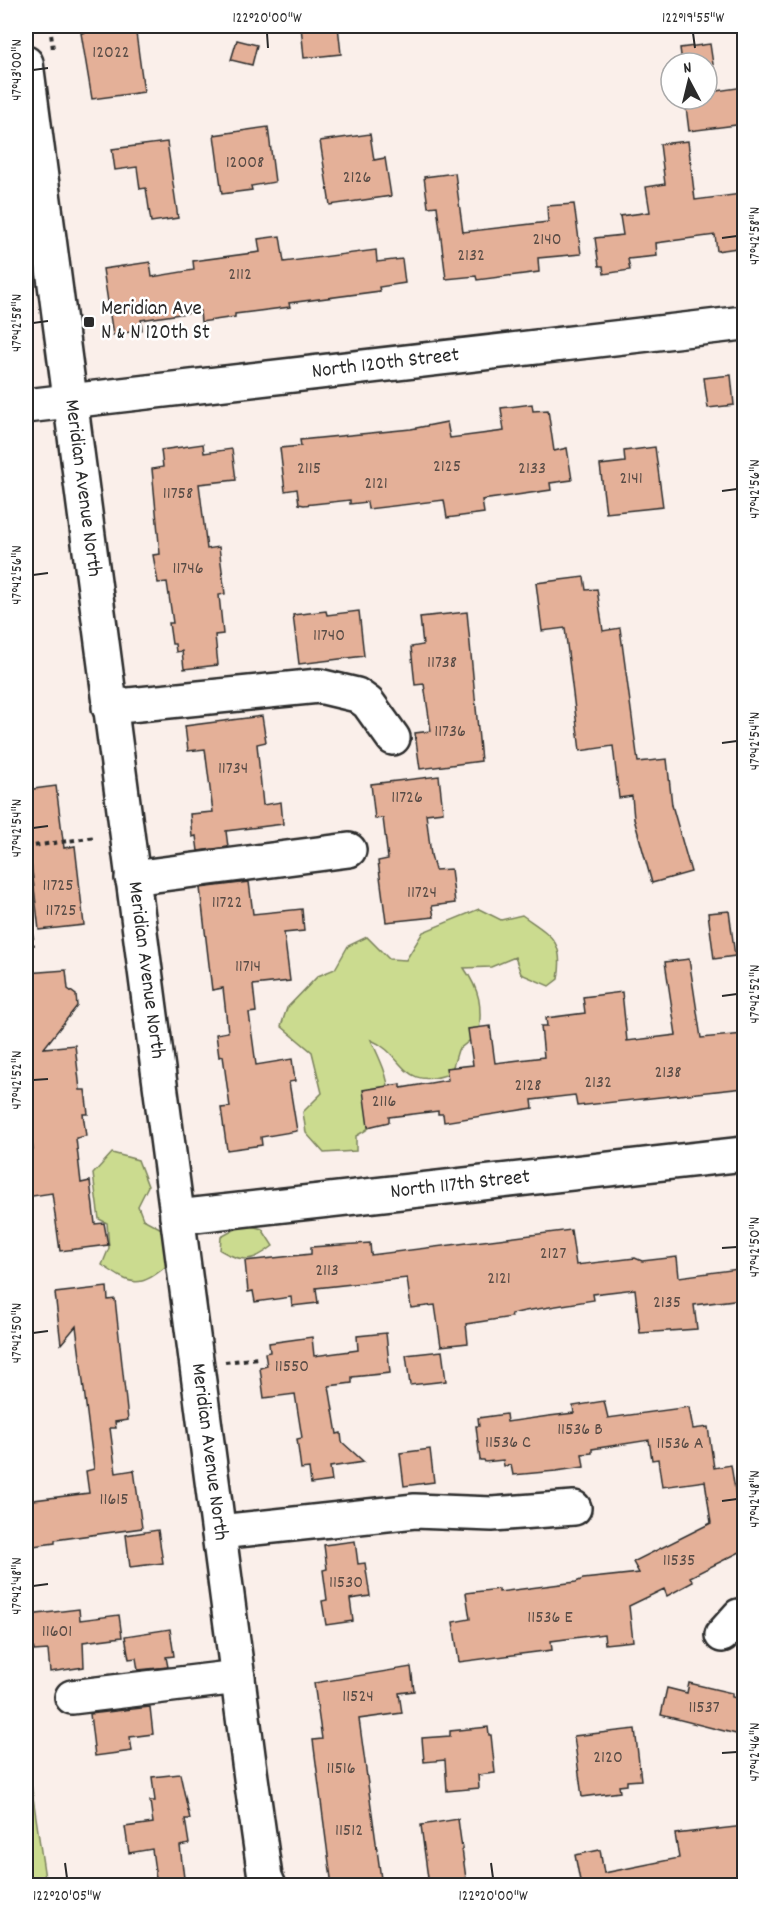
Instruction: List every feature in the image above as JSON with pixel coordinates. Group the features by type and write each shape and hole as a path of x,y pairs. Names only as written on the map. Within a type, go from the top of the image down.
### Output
{"street":[{"name":"Meridian Avenue North","path":"26,63 109,707 266,1883"},
{"name":"North 120th Street","path":"26,406 744,323"},
{"path":"109,707 319,686 357,695 368,703 393,738"},
{"path":"132,878 349,850"},
{"name":"North 117th Street","path":"177,1218 744,1154"},
{"path":"219,1532 415,1511 492,1514 574,1508"},
{"path":"72,1697 238,1677"}],"path":[{"path":"26,847 96,837"},
{"path":"26,881 33,945"},
{"path":"221,1362 259,1358"}],"green space":[{"path":"479,909 501,920 522,915 548,934 557,947 559,955 558,979 549,986 521,974 515,957 491,967 464,968 474,984 479,999 479,1033 458,1050 451,1073 435,1078 413,1075 382,1046 371,1040 387,1081 389,1094 387,1105 381,1116 371,1126 356,1136 356,1151 324,1153 306,1133 303,1112 322,1093 312,1052 281,1026 287,1008 318,976 335,969 348,946 367,937 389,959 406,960 423,932"},
{"path":"112,1153 138,1160 148,1186 138,1206 143,1219 169,1233 169,1264 143,1281 129,1281 102,1265 109,1248 107,1223 99,1219 93,1174"},
{"path":"245,1224 262,1229 273,1246 247,1259 235,1257 220,1250 221,1237"},
{"path":"26,1750 46,1885 26,1885"}],"building":[{"path":"135,26 144,92 92,99 81,33"},
{"path":"301,26 338,26 341,54 304,58"},
{"path":"237,40 257,45 252,65 231,60"},
{"path":"710,44 711,51 680,51 680,48"},
{"path":"744,87 744,124 689,131 686,111 719,111 719,91"},
{"path":"268,127 275,182 251,186 252,190 222,194 214,135"},
{"path":"370,134 374,160 385,158 391,196 330,205 320,141"},
{"path":"688,141 695,200 741,194 744,247 717,251 715,235 656,243 657,256 628,259 630,270 604,274 603,266 599,266 595,238 623,235 620,216 650,212 646,187 665,184 660,144"},
{"path":"167,142 178,218 151,222 146,188 140,189 137,167 115,170 112,149"},
{"path":"455,173 463,232 548,222 547,206 574,204 581,254 538,258 539,272 477,280 476,276 446,279 437,206 428,207 424,177"},
{"path":"280,236 284,262 376,250 377,262 402,259 405,283 379,287 380,291 289,303 290,307 235,314 235,317 201,322 200,311 141,320 142,330 113,335 103,269 150,262 152,277 194,270 193,261 260,252 258,239"},
{"path":"731,375 734,405 708,408 704,378"},
{"path":"532,404 533,411 548,410 554,451 567,448 572,480 550,483 551,490 482,500 484,513 447,518 444,500 368,509 367,502 350,504 350,500 299,504 297,489 285,491 280,448 301,446 300,440 411,429 447,422 450,438 504,431 501,408"},
{"path":"203,444 204,453 232,449 236,480 199,484 207,549 219,547 225,594 219,595 223,634 215,635 218,665 184,669 182,651 176,652 175,644 172,644 169,623 173,623 167,582 158,583 153,555 160,554 152,469 163,467 161,450"},
{"path":"655,447 663,507 606,513 600,465 625,462 624,451"},
{"path":"584,577 586,590 597,589 603,631 620,628 638,762 667,759 672,805 691,872 652,883 634,819 632,796 619,798 613,746 580,751 565,628 542,631 536,583"},
{"path":"326,611 327,615 359,611 364,656 299,664 293,615"},
{"path":"467,612 481,761 420,769 415,733 431,731 424,684 415,685 411,647 423,645 420,617"},
{"path":"262,716 266,742 257,744 263,805 281,802 283,824 226,831 228,847 198,851 196,836 192,837 190,814 213,812 205,749 188,751 185,726"},
{"path":"439,776 443,812 426,814 431,855 435,870 451,869 455,903 432,906 434,917 386,922 378,861 388,859 383,818 375,819 371,784"},
{"path":"56,786 64,848 75,846 84,925 39,930 28,837 26,837 26,790"},
{"path":"249,882 253,914 302,909 304,931 284,933 290,981 253,985 256,1012 249,1013 256,1065 292,1059 295,1081 289,1082 297,1131 261,1137 262,1145 227,1150 221,1108 230,1107 223,1056 219,1057 216,1034 228,1032 223,988 212,990 200,888"},
{"path":"729,911 735,956 714,959 708,913"},
{"path":"689,959 701,1038 744,1034 744,1088 577,1106 575,1095 532,1100 533,1108 444,1122 443,1114 438,1114 438,1111 389,1117 389,1122 368,1127 363,1090 401,1084 401,1088 448,1080 446,1068 473,1065 468,1029 490,1026 495,1063 544,1057 541,1026 547,1026 546,1018 585,1013 583,997 622,992 627,1041 676,1035 665,962"},
{"path":"66,970 68,989 76,995 77,1006 44,1048 75,1045 80,1090 85,1090 88,1114 83,1114 86,1136 76,1138 81,1183 90,1181 95,1224 104,1223 108,1245 60,1251 52,1193 26,1197 26,1151 33,1150 26,1094 26,973"},
{"path":"571,1230 576,1265 635,1258 642,1261 677,1257 679,1277 738,1269 742,1299 694,1305 697,1329 640,1333 635,1289 593,1294 594,1300 525,1311 511,1314 512,1317 466,1324 468,1343 441,1346 435,1305 411,1308 407,1278 316,1288 318,1303 292,1306 291,1297 255,1302 253,1291 248,1292 245,1261 311,1254 311,1247 370,1243 371,1255"},
{"path":"107,1287 108,1300 115,1299 128,1420 115,1422 116,1428 110,1428 116,1473 134,1470 142,1528 55,1540 55,1543 26,1547 26,1501 89,1493 86,1471 94,1469 76,1326 61,1344 55,1293"},
{"path":"386,1333 390,1373 352,1377 352,1383 329,1386 337,1434 341,1433 342,1442 364,1462 330,1467 332,1481 311,1484 309,1468 301,1469 297,1439 302,1438 295,1394 264,1398 260,1368 267,1366 265,1353 270,1352 269,1343 312,1337 314,1356 358,1350 357,1336"},
{"path":"442,1351 446,1381 410,1385 406,1355"},
{"path":"604,1401 608,1418 689,1407 693,1429 708,1427 714,1468 731,1465 740,1521 744,1520 744,1550 690,1577 693,1582 667,1596 664,1589 629,1606 633,1641 605,1644 604,1634 551,1641 552,1650 459,1662 453,1622 470,1619 466,1593 499,1589 499,1592 639,1573 633,1562 711,1523 705,1481 662,1487 658,1459 652,1460 649,1440 592,1449 592,1453 582,1454 584,1467 556,1471 513,1475 511,1465 504,1466 503,1460 485,1462 480,1460 476,1426 479,1426 478,1418 506,1414 507,1422 574,1413 573,1406"},
{"path":"430,1449 434,1482 404,1486 400,1453"},
{"path":"158,1530 163,1563 130,1567 126,1535"},
{"path":"355,1541 358,1564 365,1563 370,1596 350,1599 353,1621 326,1625 322,1601 327,1600 323,1570 327,1569 324,1545"},
{"path":"79,1609 80,1620 119,1615 122,1637 83,1642 84,1667 50,1672 48,1650 34,1651 29,1615"},
{"path":"170,1629 174,1656 166,1657 168,1667 138,1670 136,1658 129,1659 125,1636"},
{"path":"411,1667 414,1691 399,1693 402,1713 359,1719 382,1886 332,1886 313,1740 322,1739 314,1683"},
{"path":"689,1683 732,1693 732,1697 744,1700 744,1736 661,1715 667,1688 687,1693"},
{"path":"150,1707 153,1734 130,1737 132,1751 95,1756 90,1714"},
{"path":"488,1727 495,1773 478,1775 479,1788 447,1791 445,1760 424,1762 422,1738 450,1736 450,1731"},
{"path":"635,1729 641,1780 627,1781 627,1785 619,1786 620,1792 582,1797 574,1736"},
{"path":"180,1774 190,1819 185,1819 189,1844 180,1846 185,1886 157,1886 152,1849 129,1853 125,1827 153,1823 150,1801 155,1801 152,1777"},
{"path":"458,1819 467,1886 429,1886 421,1825"},
{"path":"744,1826 744,1886 581,1886 575,1855 600,1850 604,1873 679,1858 675,1834"}],"place":[{"name":"Meridian Ave N & N 120th St","path":"89,322"}]}
